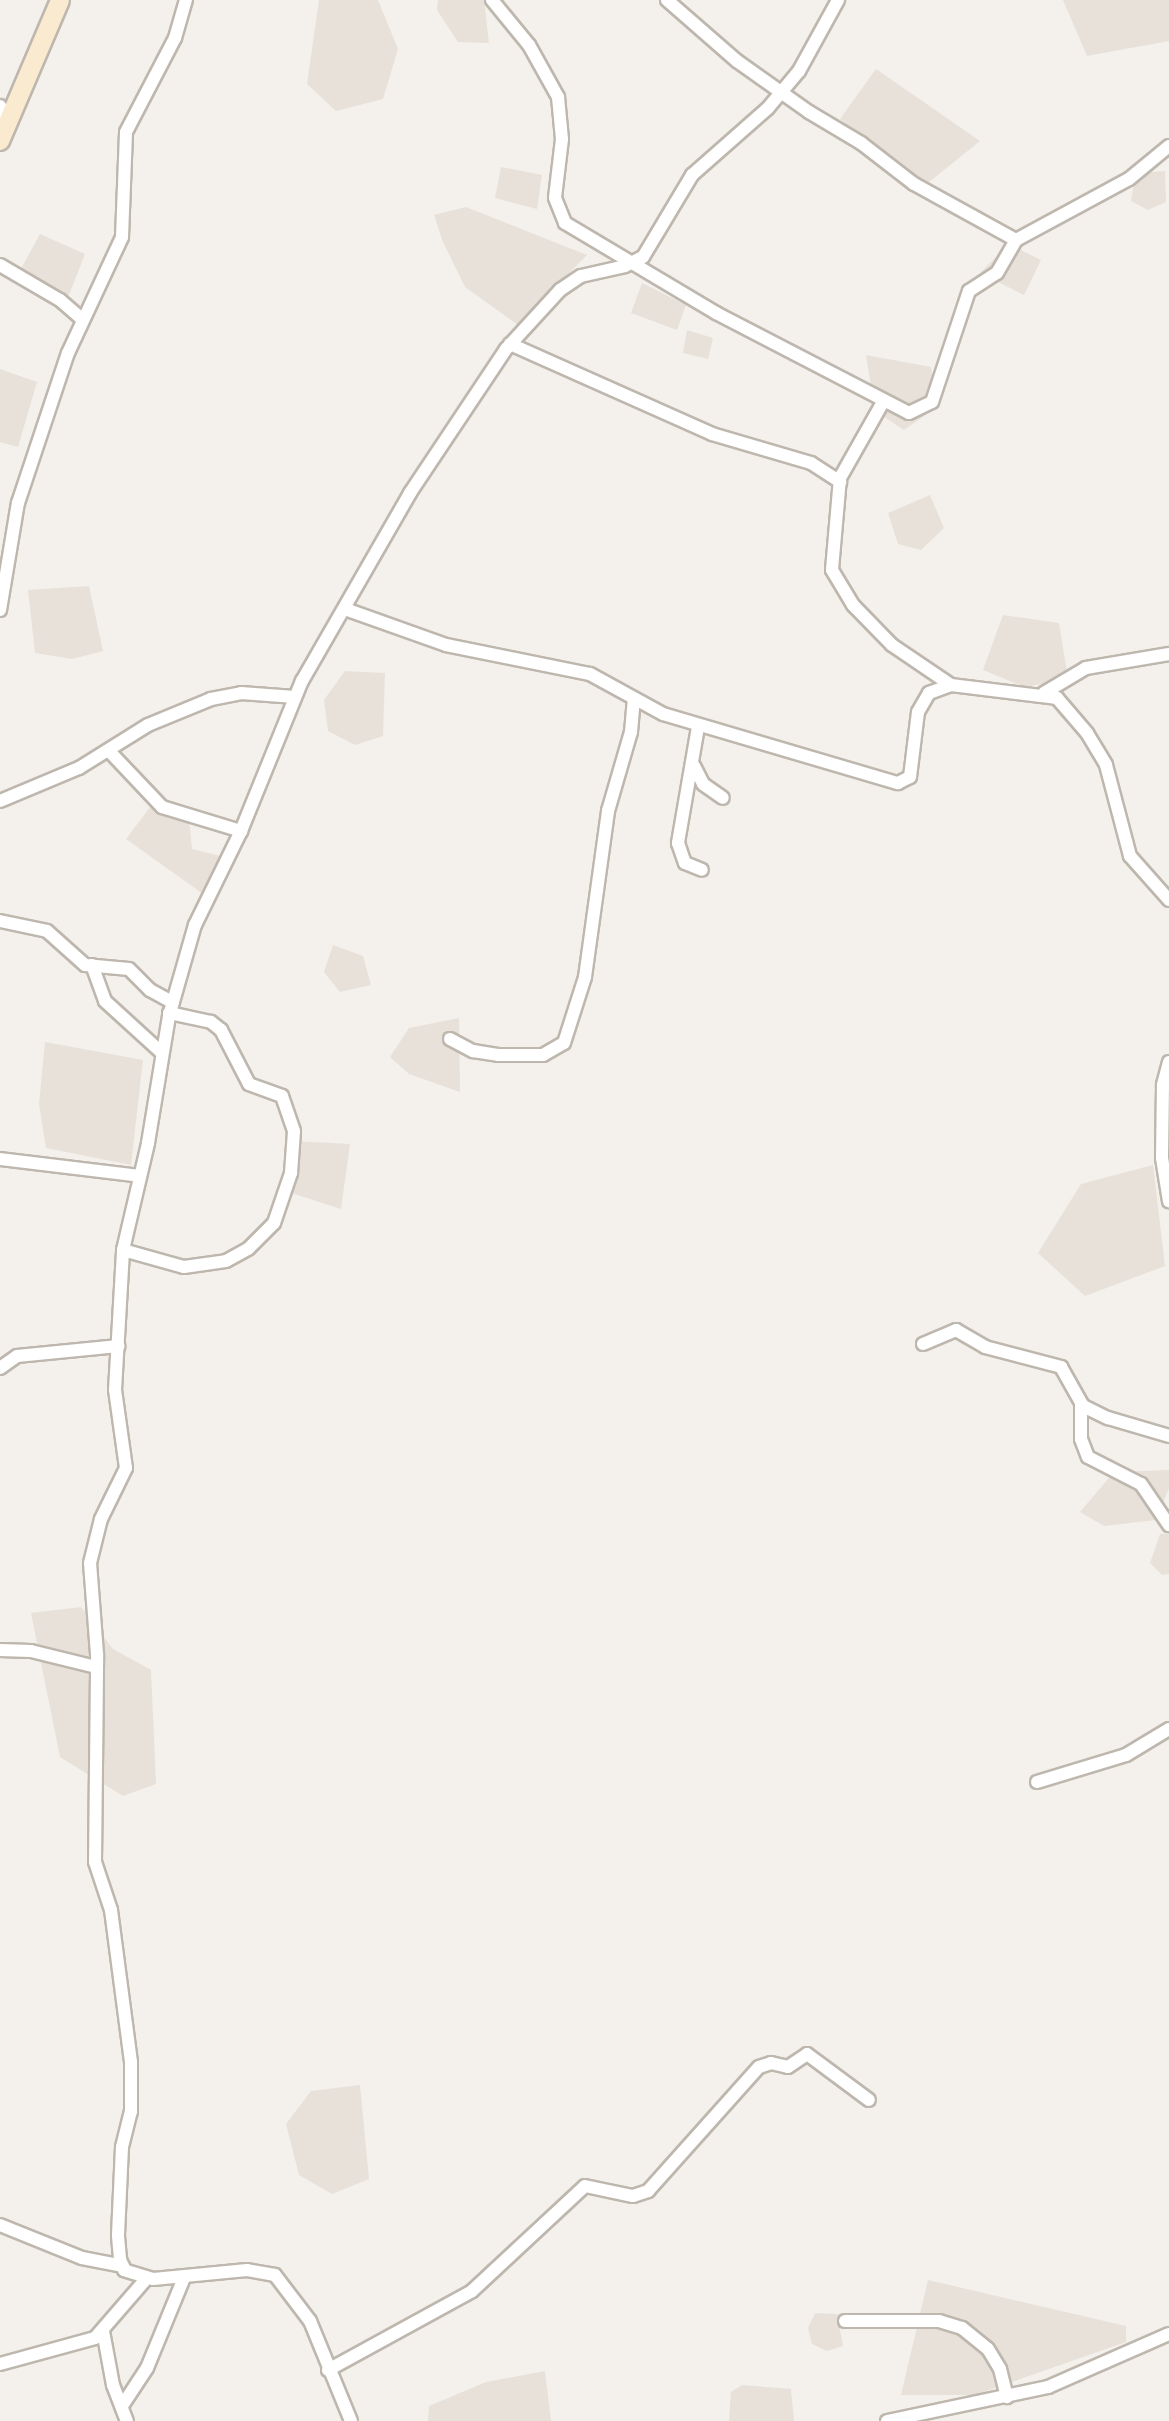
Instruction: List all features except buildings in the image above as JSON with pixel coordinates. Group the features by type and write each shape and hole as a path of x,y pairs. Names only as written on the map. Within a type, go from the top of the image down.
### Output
{"street":[{"path":"0,141 4,114 60,0"},
{"path":"0,610 18,503 82,319 122,237 126,132 175,38 186,0"},
{"path":"492,0 529,45 558,97 562,139 555,198 565,223 635,262 691,300 883,402 909,412 932,402 970,291 997,273 1016,240 1129,180 1169,146"},
{"path":"123,2266 118,2235 122,2147 131,2112 131,2062 111,1910 95,1862 96,1667 90,1563 101,1519 126,1468 115,1390 123,1250 140,1176 171,1008 195,925 241,831 295,697 345,609 379,541 510,344 560,290 580,276 635,262 650,249 692,175 782,93 810,53 838,0"},
{"path":"671,1 737,61 782,93 914,184 1016,240"},
{"path":"0,265 60,300 82,319"},
{"path":"510,344 712,434 811,463 840,482"},
{"path":"883,402 840,482 832,570 840,587 892,645 951,685"},
{"path":"345,609 446,645 590,674 634,700 698,727 901,783 912,770 921,703 929,693 951,685 1044,693 1069,708 1087,733 1106,765 1130,856 1169,901"},
{"path":"1044,693 1086,667 1169,654"},
{"path":"0,801 110,752 148,725 211,699 241,693 295,697"},
{"path":"450,1040 473,1051 498,1055 543,1055 564,1043 584,977 608,811 631,732 634,700"},
{"path":"698,727 694,766 680,816 678,852 685,863 702,870"},
{"path":"110,752 162,807 241,831"},
{"path":"694,766 703,784 723,798"},
{"path":"0,920 35,925 76,960 92,965 129,969 171,1008 211,1023 221,1030 249,1084 282,1096 294,1131 291,1173 274,1223 249,1248 226,1261 184,1267 123,1250"},
{"path":"92,965 105,1001 162,1053"},
{"path":"1169,1062 1163,1085 1162,1158 1169,1201"},
{"path":"0,1159 140,1176"},
{"path":"923,1344 957,1330 985,1347 1061,1367 1081,1403 1081,1439 1088,1457 1141,1484 1169,1525"},
{"path":"0,1368 17,1356 119,1346"},
{"path":"1081,1403 1108,1418 1169,1436"},
{"path":"0,1650 31,1651 96,1667"},
{"path":"1037,1782 1126,1755 1169,1729"},
{"path":"328,2370 472,2291 585,2186 633,2196 648,2191 759,2067 771,2063 788,2067 807,2054 869,2100"},
{"path":"0,2225 82,2258 123,2266 147,2278 184,2278 247,2270 275,2275 310,2321 351,2421"},
{"path":"0,2364 81,2344 103,2331 147,2278"},
{"path":"122,2406 147,2368 184,2278"},
{"path":"845,2320 939,2321 962,2328 988,2349 1000,2369 1007,2397"},
{"path":"103,2331 108,2367 127,2421"},
{"path":"887,2421 1007,2397 1082,2374 1169,2334"}],"shaded area":[{"path":"319,0 378,0 398,49 383,99 336,111 307,84"},
{"path":"438,0 484,0 489,43 458,42 437,10"},
{"path":"1063,0 1169,0 1169,41 1087,56"},
{"path":"876,69 980,141 923,187 840,119"},
{"path":"501,167 542,175 537,209 495,198"},
{"path":"1165,171 1166,202 1148,210 1131,201 1136,173"},
{"path":"466,207 587,255 518,325 465,287 443,242 434,215"},
{"path":"40,234 85,254 67,300 15,280"},
{"path":"1009,244 1041,260 1024,295 980,273"},
{"path":"642,283 686,305 677,330 631,313"},
{"path":"687,330 713,338 708,359 683,353"},
{"path":"866,355 931,367 937,407 904,430 875,411"},
{"path":"0,369 37,382 18,447 0,442"},
{"path":"930,495 944,528 921,550 898,544 888,513"},
{"path":"89,586 103,651 72,659 35,653 28,590"},
{"path":"1003,615 1059,623 1068,679 1025,687 983,670"},
{"path":"345,671 385,673 383,736 355,745 328,731 324,700"},
{"path":"157,798 188,809 192,849 220,856 203,894 126,839"},
{"path":"333,945 363,956 371,985 340,992 324,972"},
{"path":"459,1018 460,1092 409,1074 390,1057 409,1028"},
{"path":"45,1042 143,1060 131,1165 46,1148 39,1104"},
{"path":"292,1141 350,1144 341,1209 279,1189"},
{"path":"1153,1165 1165,1266 1085,1296 1038,1253 1081,1184"},
{"path":"1169,1470 1169,1488 1156,1520 1104,1526 1080,1512 1114,1472"},
{"path":"1160,1534 1169,1534 1169,1574 1162,1575 1150,1563"},
{"path":"81,1607 113,1649 151,1670 156,1784 123,1796 60,1757 31,1613"},
{"path":"360,2085 369,2179 332,2194 299,2175 286,2124 311,2091"},
{"path":"928,2280 1126,2326 1126,2342 975,2395 901,2395"},
{"path":"815,2313 837,2314 843,2346 827,2351 812,2344 808,2328"},
{"path":"545,2371 551,2421 428,2421 429,2406 486,2382"},
{"path":"742,2385 791,2389 794,2421 729,2421 731,2392"}]}
